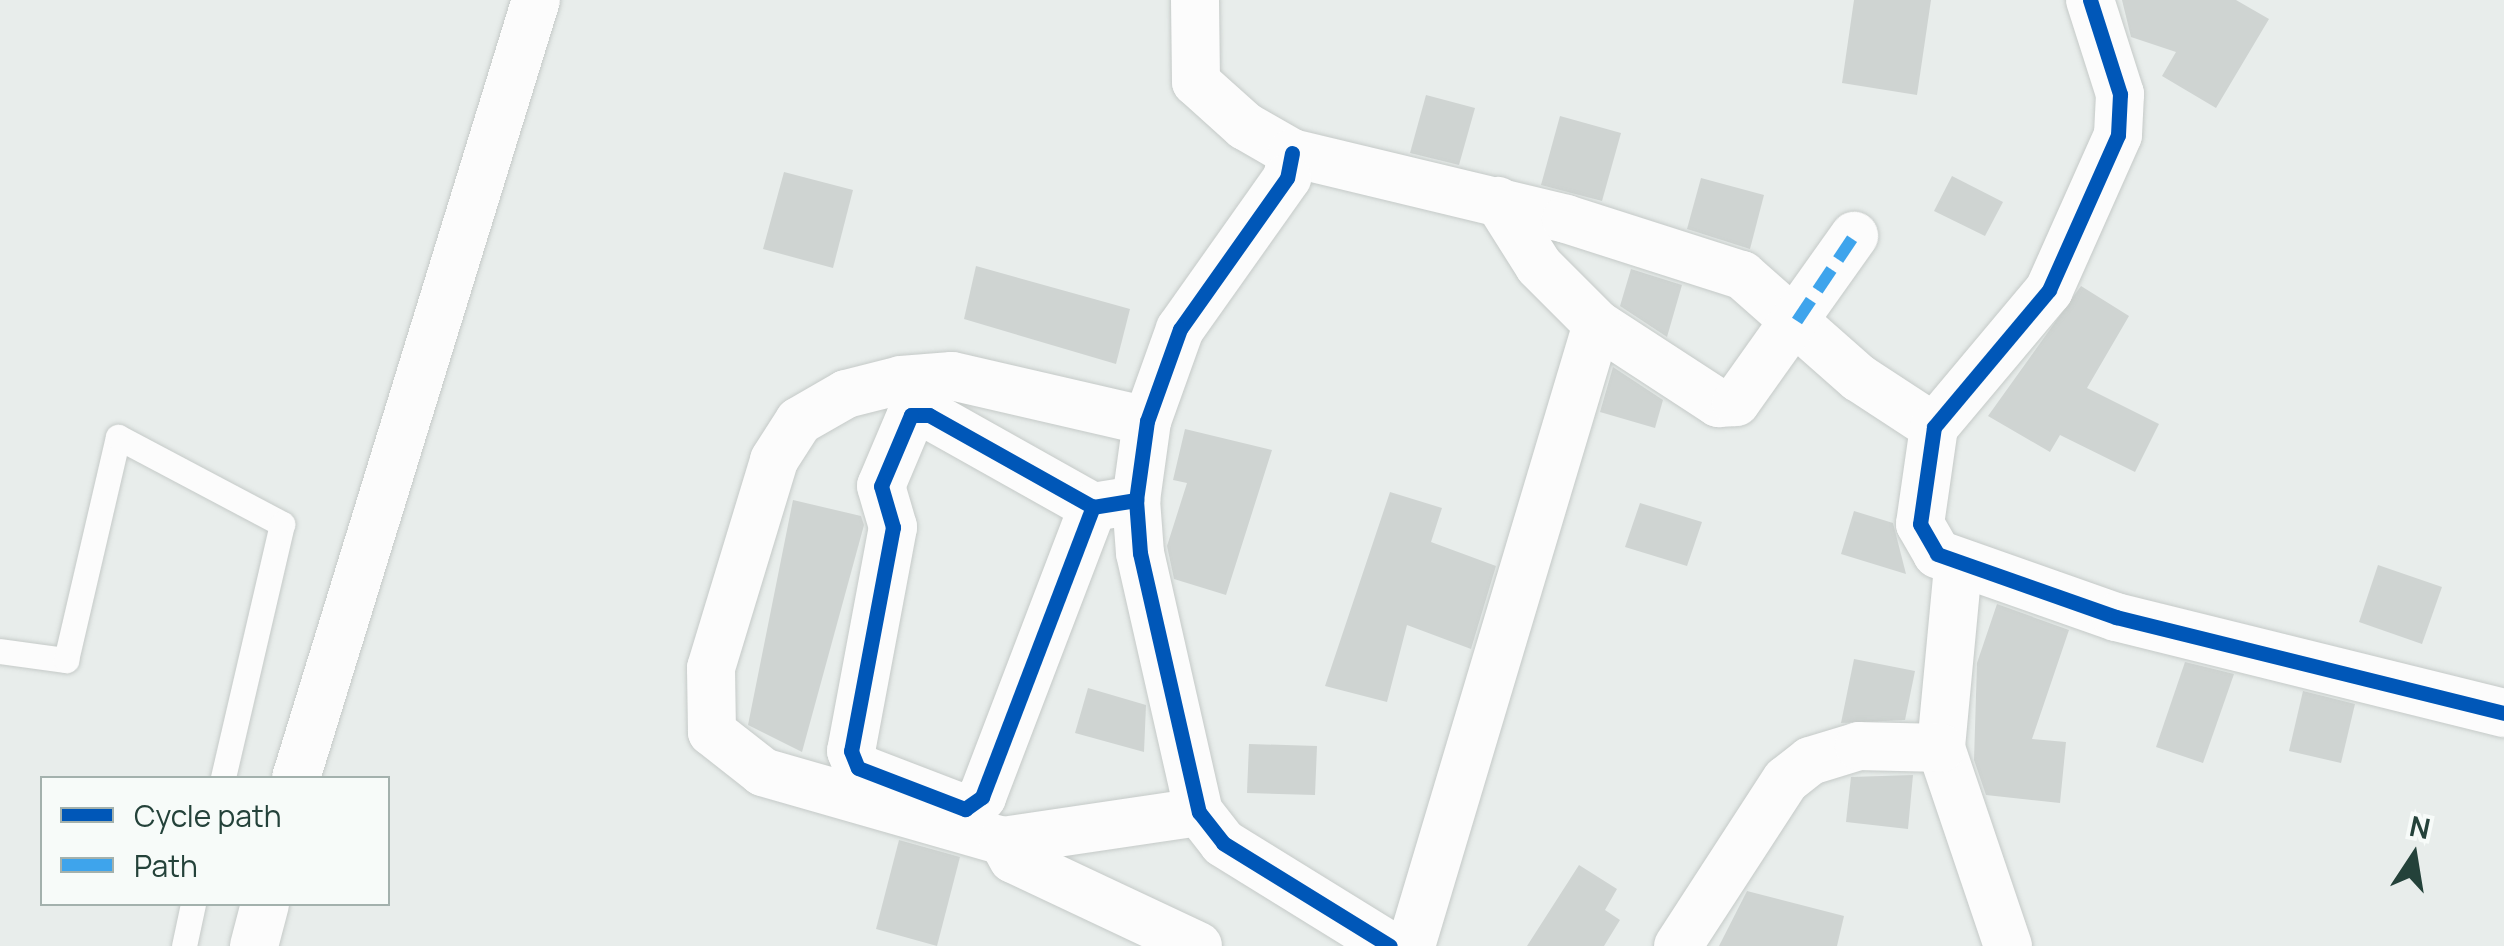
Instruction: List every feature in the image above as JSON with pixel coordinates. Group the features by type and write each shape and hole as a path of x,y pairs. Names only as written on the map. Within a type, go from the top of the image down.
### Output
{"street":[{"path":"297,776 536,0"},
{"path":"1195,0 1196,82 1213,106 1292,153 1498,201 1742,275 1859,378 1934,426"},
{"path":"2090,0 2120,94 2118,135 2050,290 1934,426 1920,524 1937,554 1958,567 2116,617 2504,714"},
{"path":"1292,153 1287,178 1180,330 1114,503 982,797 964,809 858,768 851,751 893,527 880,486 911,415 929,416 1114,503 1199,812 1223,842 1390,946"},
{"path":"1498,201 1540,266 1597,324 1718,403 1736,402 1854,236"},
{"path":"1412,946 1597,324"},
{"path":"1148,421 952,376 901,380 846,394 799,421 774,460 711,668 712,732 763,772 1003,841 1199,812"},
{"path":"1958,567 1941,748 2008,946"},
{"path":"1678,946 1786,780 1810,761 1859,746 1941,748"},
{"path":"1003,841 1013,859 1198,946"},
{"path":"254,946 264,906"}],"lane":[{"path":"0,651 66,660 118,437 282,524 223,776"},
{"path":"184,946 194,906"}],"building":[{"path":"1854,0 1931,0 1917,95 1842,83"},
{"path":"2122,0 2236,0 2269,19 2216,108 2162,76 2176,52 2131,37"},
{"path":"1426,95 1475,108 1459,165 1410,153"},
{"path":"1560,116 1621,133 1602,201 1541,185"},
{"path":"784,172 853,190 833,268 763,249"},
{"path":"1952,176 2003,202 1985,236 1934,211"},
{"path":"1701,178 1764,195 1750,249 1687,229"},
{"path":"976,266 1130,309 1116,364 964,319"},
{"path":"1631,269 1682,285 1667,337 1620,306"},
{"path":"2081,286 2129,316 2087,388 2159,424 2135,472 2060,435 2050,452 1988,416"},
{"path":"1613,367 1663,400 1655,428 1600,412"},
{"path":"1185,429 1272,450 1226,595 1174,579 1167,546 1187,483 1173,480"},
{"path":"1390,492 1442,508 1431,542 1496,566 1471,649 1407,625 1387,702 1325,686"},
{"path":"793,500 861,516 864,525 802,752 748,725"},
{"path":"1640,503 1702,522 1687,566 1625,547"},
{"path":"1854,511 1893,523 1906,574 1841,554"},
{"path":"2378,565 2442,587 2422,644 2359,622"},
{"path":"1997,604 2069,630 2032,739 2066,742 2060,803 1986,795 1974,760 1977,663"},
{"path":"1854,659 1915,671 1905,720 1841,723"},
{"path":"2185,662 2234,674 2203,763 2156,747"},
{"path":"1088,688 1146,705 1144,752 1075,733"},
{"path":"2303,691 2355,704 2341,763 2289,751"},
{"path":"1249,744 1317,746 1315,795 1247,793"},
{"path":"1913,775 1908,829 1846,822 1851,777"},
{"path":"899,840 960,857 937,946 876,929"},
{"path":"1579,865 1617,889 1605,910 1620,920 1604,946 1527,946"},
{"path":"1747,891 1844,916 1837,946 1719,946"}],"marked path":[{"path":"1797,321 1854,236"}],"cycle path":[{"path":"2090,0 2120,94 2118,135 2049,290 1934,427 1920,524 1937,554 2116,617 2504,713"},
{"path":"1292,153 1287,178 1180,329 1147,421 1136,500 1140,553 1199,812 1223,843 1390,946"},
{"path":"1093,507 929,415 911,415 881,486 893,527 851,751 858,768 965,809 982,797 1093,507 1136,500"}]}
